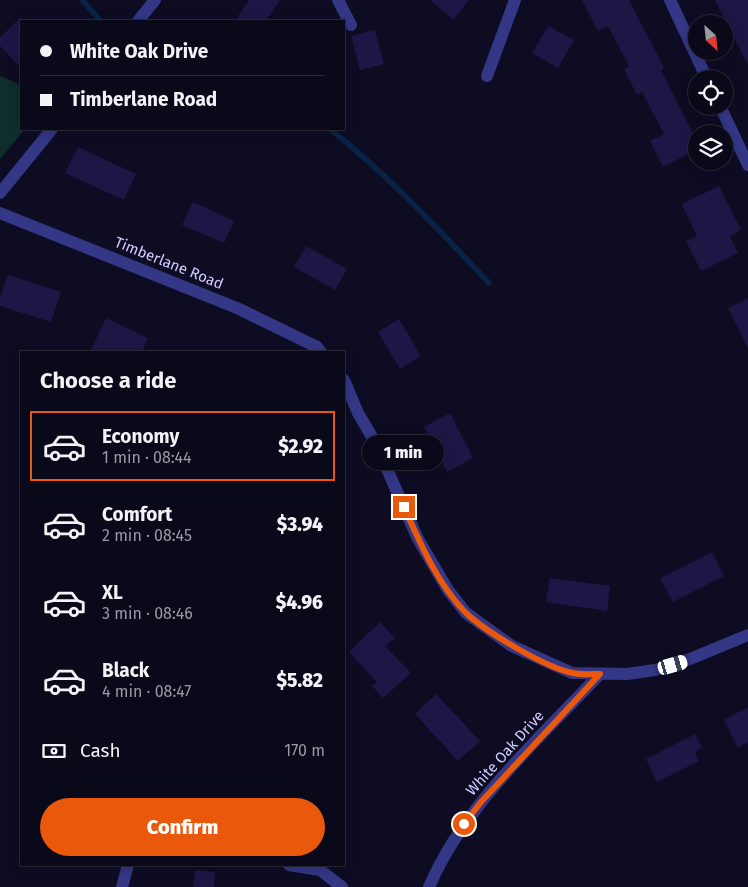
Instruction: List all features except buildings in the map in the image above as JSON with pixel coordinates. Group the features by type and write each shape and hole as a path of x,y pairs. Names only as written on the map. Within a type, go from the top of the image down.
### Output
{"street":[{"path":"139,20 155,0"},
{"path":"338,0 351,25"},
{"path":"486,76 515,0"},
{"path":"670,0 704,70"},
{"path":"724,115 748,165"},
{"path":"0,194 51,130"},
{"name":"Timberlane Road","path":"0,212 237,308 317,347 320,351"},
{"path":"345,382 418,540 448,590 466,613 512,646 539,660 572,673 628,674 655,670 690,660 748,635"},
{"name":"White Oak Drive","path":"429,887 456,836 481,802 600,674"},
{"path":"122,887 128,866"},
{"path":"295,866 320,870 342,887"}],"green space":[{"path":"0,76 20,85 20,130 24,130 0,159"}],"waterway":[{"path":"82,0 99,19"},
{"path":"331,130 392,184 489,283"}],"route":[{"path":"404,507 418,540 433,566 448,590 466,613 512,646 546,663 572,673 600,674 510,770 464,824"}]}
